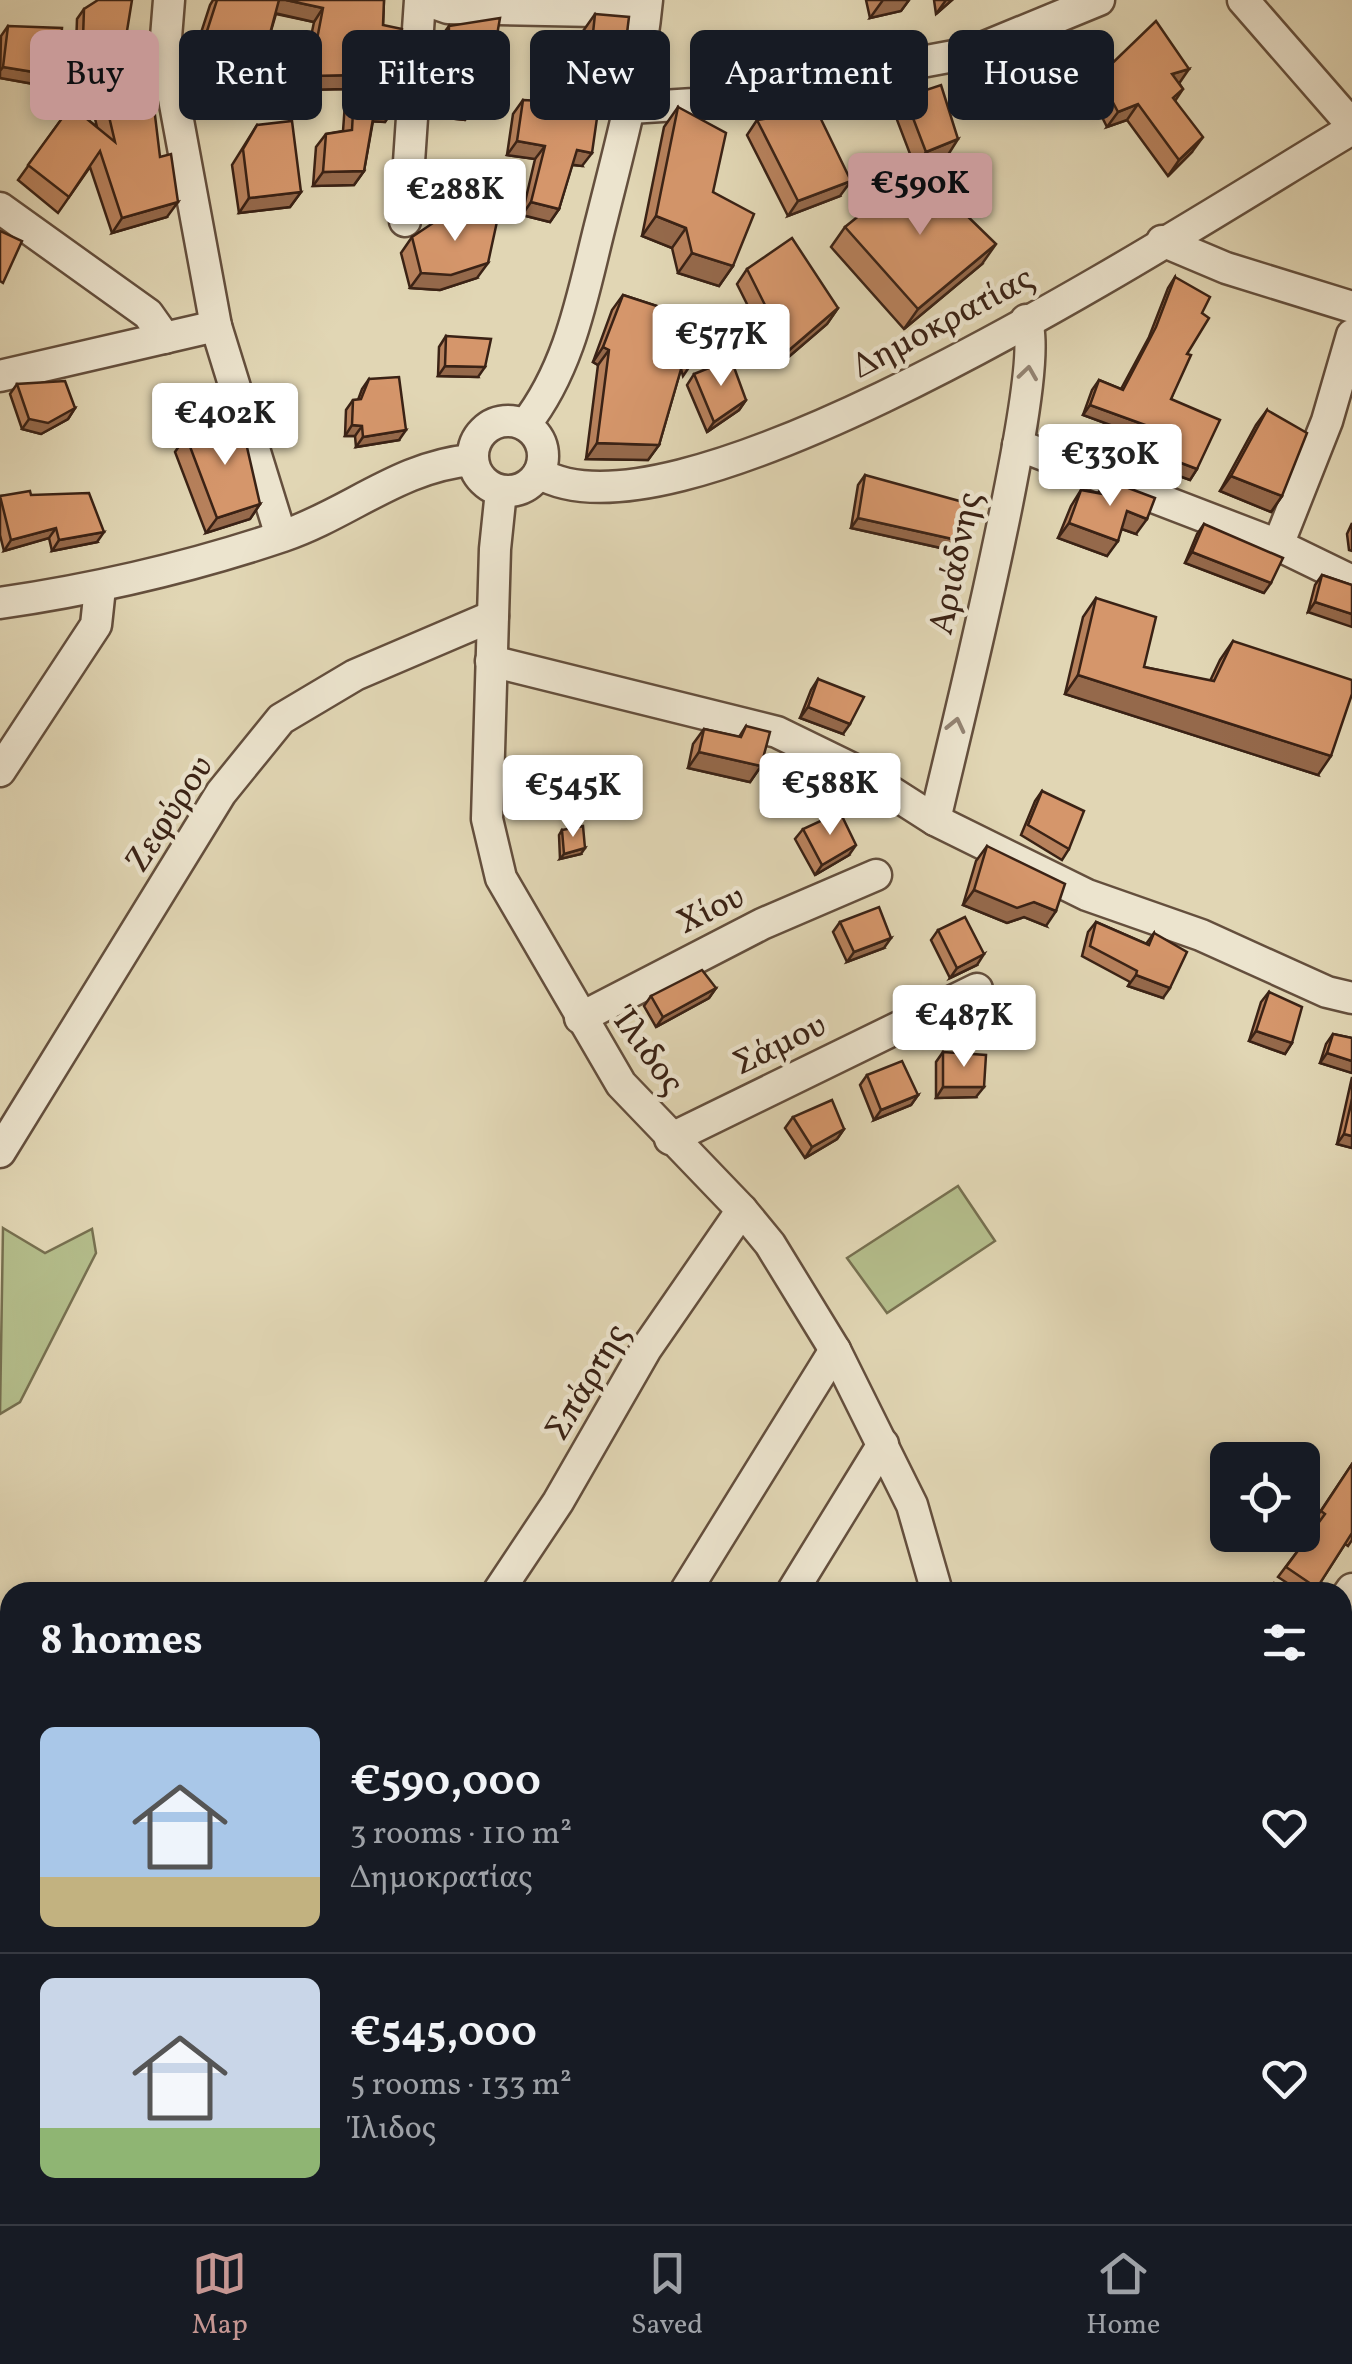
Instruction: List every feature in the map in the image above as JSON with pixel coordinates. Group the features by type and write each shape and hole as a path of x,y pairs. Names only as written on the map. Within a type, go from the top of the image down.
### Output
{"street":[{"path":"170,0 165,50 216,326 282,536"},
{"path":"405,220 422,0 448,8 646,6"},
{"path":"670,106 970,53 1099,0"},
{"path":"1243,0 1352,127"},
{"path":"526,425 549,395 568,351 627,120"},
{"name":"Δημοκρατίας","path":"539,474 558,484 603,489 690,475 859,408 1026,320 1352,127"},
{"path":"0,208 148,314 165,338"},
{"path":"1162,241 1226,268 1352,306"},
{"name":"Αριάδνης","path":"934,820 1018,445 1033,342 1026,320"},
{"path":"0,376 216,326"},
{"path":"1278,545 1327,421 1352,336"},
{"path":"504,421 526,425 543,452 539,474 523,488 501,491 482,480 472,460 484,430 504,421"},
{"path":"1018,445 1278,545 1352,581"},
{"path":"0,604 100,588 282,536 328,519 388,482 436,463 472,460"},
{"name":"Ίλιδος","path":"501,491 492,616 487,819 502,878 621,1084 770,1244 835,1350 883,1444 918,1521 934,1582"},
{"path":"0,771 96,625 100,588"},
{"name":"Ζεφύρου","path":"0,1152 221,793 281,719 356,675 492,616"},
{"path":"491,661 670,702 777,732 863,774 934,820 1086,895 1201,935 1352,998"},
{"name":"Χίου","path":"580,1018 762,924 876,875"},
{"name":"Σάμου","path":"670,1139 977,989"},
{"name":"Σπάρτης","path":"505,1582 558,1502 646,1348 742,1210"},
{"path":"691,1582 835,1350"},
{"path":"798,1582 883,1444"}],"green space":[{"path":"958,1186 995,1241 887,1313 847,1258"},
{"path":"3,1228 45,1253 92,1229 96,1253 20,1402 0,1414"}],"building":[{"path":"98,0 132,0 127,30 83,30 84,9"},
{"path":"217,0 279,0 271,30 207,30"},
{"path":"286,0 384,0 383,25 402,30 342,30 342,75 322,76 322,30 319,30 323,8"},
{"path":"595,14 629,17 627,30 593,30"},
{"path":"500,18 498,30 449,30 449,26"},
{"path":"1156,21 1189,69 1172,74 1183,89 1173,98 1203,137 1179,160 1138,104 1118,112 1114,104 1114,62"},
{"path":"8,26 62,28 30,30 30,71 3,67"},
{"path":"941,85 948,120 952,120 958,139 926,152 914,120 928,120 928,89"},
{"path":"523,100 530,100 530,120 597,120 592,153 577,150 559,209 531,202 545,146 517,141"},
{"path":"678,107 690,114 690,120 702,120 726,133 713,192 754,214 733,266 692,253 686,228 656,216"},
{"path":"61,120 88,120 115,142 110,120 156,120 160,157 171,154 178,202 122,218 100,151 69,197 28,165"},
{"path":"353,120 373,120 364,171 323,172 326,134 352,130"},
{"path":"757,120 821,120 851,181 798,201"},
{"path":"292,121 301,192 249,198 243,149 257,125"},
{"path":"918,168 996,244 918,309 845,227"},
{"path":"448,213 498,217 488,263 451,275 421,273 412,237"},
{"path":"0,231 22,241 3,283 0,281"},
{"path":"792,238 838,308 788,351 747,269"},
{"path":"1175,277 1210,297 1202,313 1209,318 1187,354 1191,355 1171,399 1220,420 1197,469 1160,455 1170,434 1090,405 1099,380 1123,390 1156,327"},
{"path":"623,295 706,322 694,360 688,345 659,445 597,443 609,350 603,347"},
{"path":"446,336 491,339 485,367 445,366"},
{"path":"731,359 746,400 714,422 694,374"},
{"path":"399,377 406,430 363,437 362,426 352,425 353,400 361,399 369,379"},
{"path":"65,381 75,408 48,423 29,419 17,384"},
{"path":"1267,410 1307,433 1282,496 1231,476"},
{"path":"241,421 260,504 217,518 186,436"},
{"path":"865,475 963,502 957,540 858,518"},
{"path":"1107,480 1155,498 1147,519 1127,511 1118,541 1069,523 1081,490 1103,494"},
{"path":"30,491 31,495 89,493 104,532 59,540 56,528 11,540 0,496"},
{"path":"1204,524 1283,558 1271,583 1192,552"},
{"path":"1322,575 1352,585 1352,614 1315,602"},
{"path":"1096,598 1156,617 1144,667 1214,681 1233,641 1352,680 1352,694 1331,756 1078,675"},
{"path":"818,679 864,697 850,724 808,707"},
{"path":"746,726 770,732 761,766 699,752 704,729 741,737"},
{"path":"1042,791 1084,811 1069,849 1028,825"},
{"path":"840,812 856,845 822,865 803,829"},
{"path":"583,826 585,848 564,854 562,830"},
{"path":"987,846 1065,884 1056,911 1034,902 1017,908 974,890"},
{"path":"879,907 891,938 854,952 840,922"},
{"path":"965,917 984,954 957,968 938,930"},
{"path":"1096,922 1149,945 1154,933 1187,952 1170,988 1136,975 1137,971 1090,946"},
{"path":"702,970 716,988 663,1017 651,996"},
{"path":"1269,992 1302,1007 1292,1043 1256,1031"},
{"path":"1333,1034 1352,1038 1352,1061 1327,1053"},
{"path":"943,1052 986,1055 984,1087 943,1087"},
{"path":"902,1061 918,1095 881,1110 867,1075"},
{"path":"1352,1099 1352,1136 1344,1134"},
{"path":"832,1100 844,1129 812,1147 793,1117"},
{"path":"1352,1464 1352,1533 1321,1582 1308,1582 1286,1567 1297,1552 1320,1552 1320,1521 1325,1514 1321,1511"}]}
